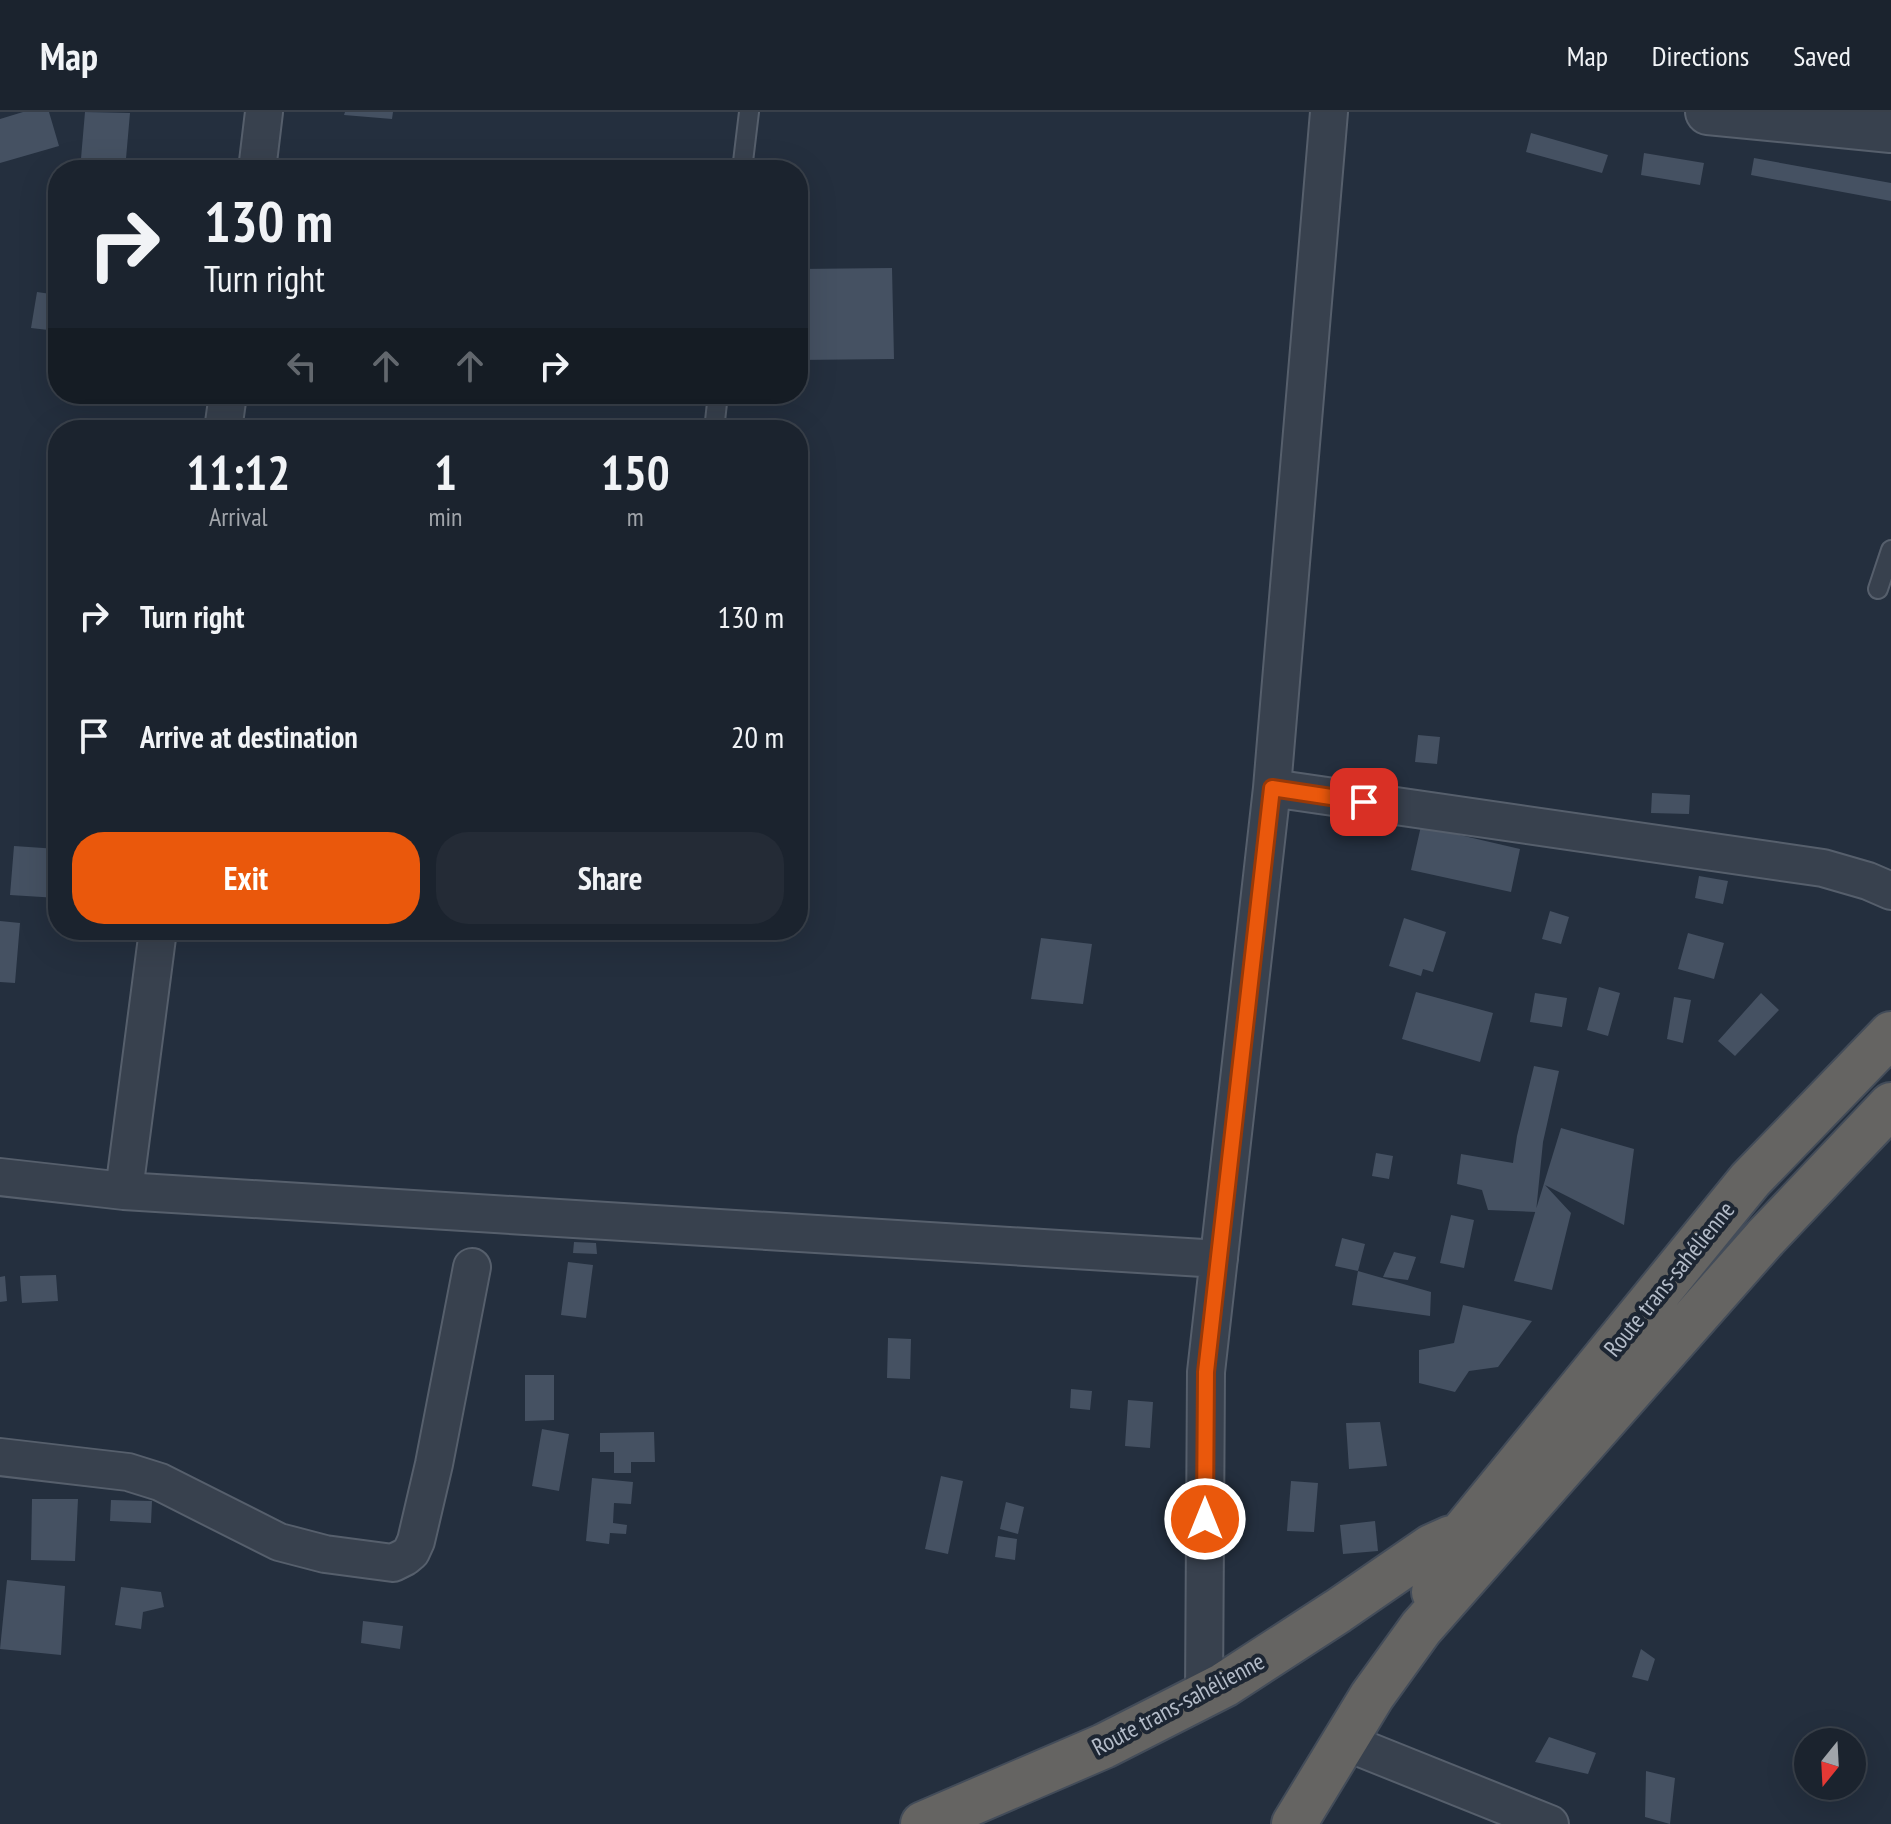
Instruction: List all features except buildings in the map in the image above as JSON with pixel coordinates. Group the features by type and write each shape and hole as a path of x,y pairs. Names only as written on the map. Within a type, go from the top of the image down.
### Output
{"highway":[{"name":"Route trans-sahélienne","path":"1421,1628 1442,1571 1460,1536 1750,1180 1891,1034"},
{"name":"Route trans-sahélienne","path":"1294,1824 1372,1696 1421,1628 1765,1238 1891,1105"},
{"name":"Route trans-sahélienne","path":"923,1824 1104,1746 1204,1696 1443,1541 1460,1536 1505,1535"}],"street":[{"path":"258,160 264,112"},
{"path":"1204,1696 1206,1372 1272,788 1329,112"},
{"path":"1708,112 1891,130"},
{"path":"1272,788 1823,868 1891,891"},
{"path":"124,1191 157,940"},
{"path":"0,1177 124,1191 1219,1259"},
{"path":"0,1457 128,1472 160,1482 279,1542 325,1554 393,1563 411,1552 416,1541 472,1267"},
{"path":"1343,1741 1550,1824"}],"lane":[{"path":"743,160 749,112"},
{"path":"1878,589 1891,550"}],"route":[{"path":"1205,1519 1206,1372 1272,788 1364,802"}]}
